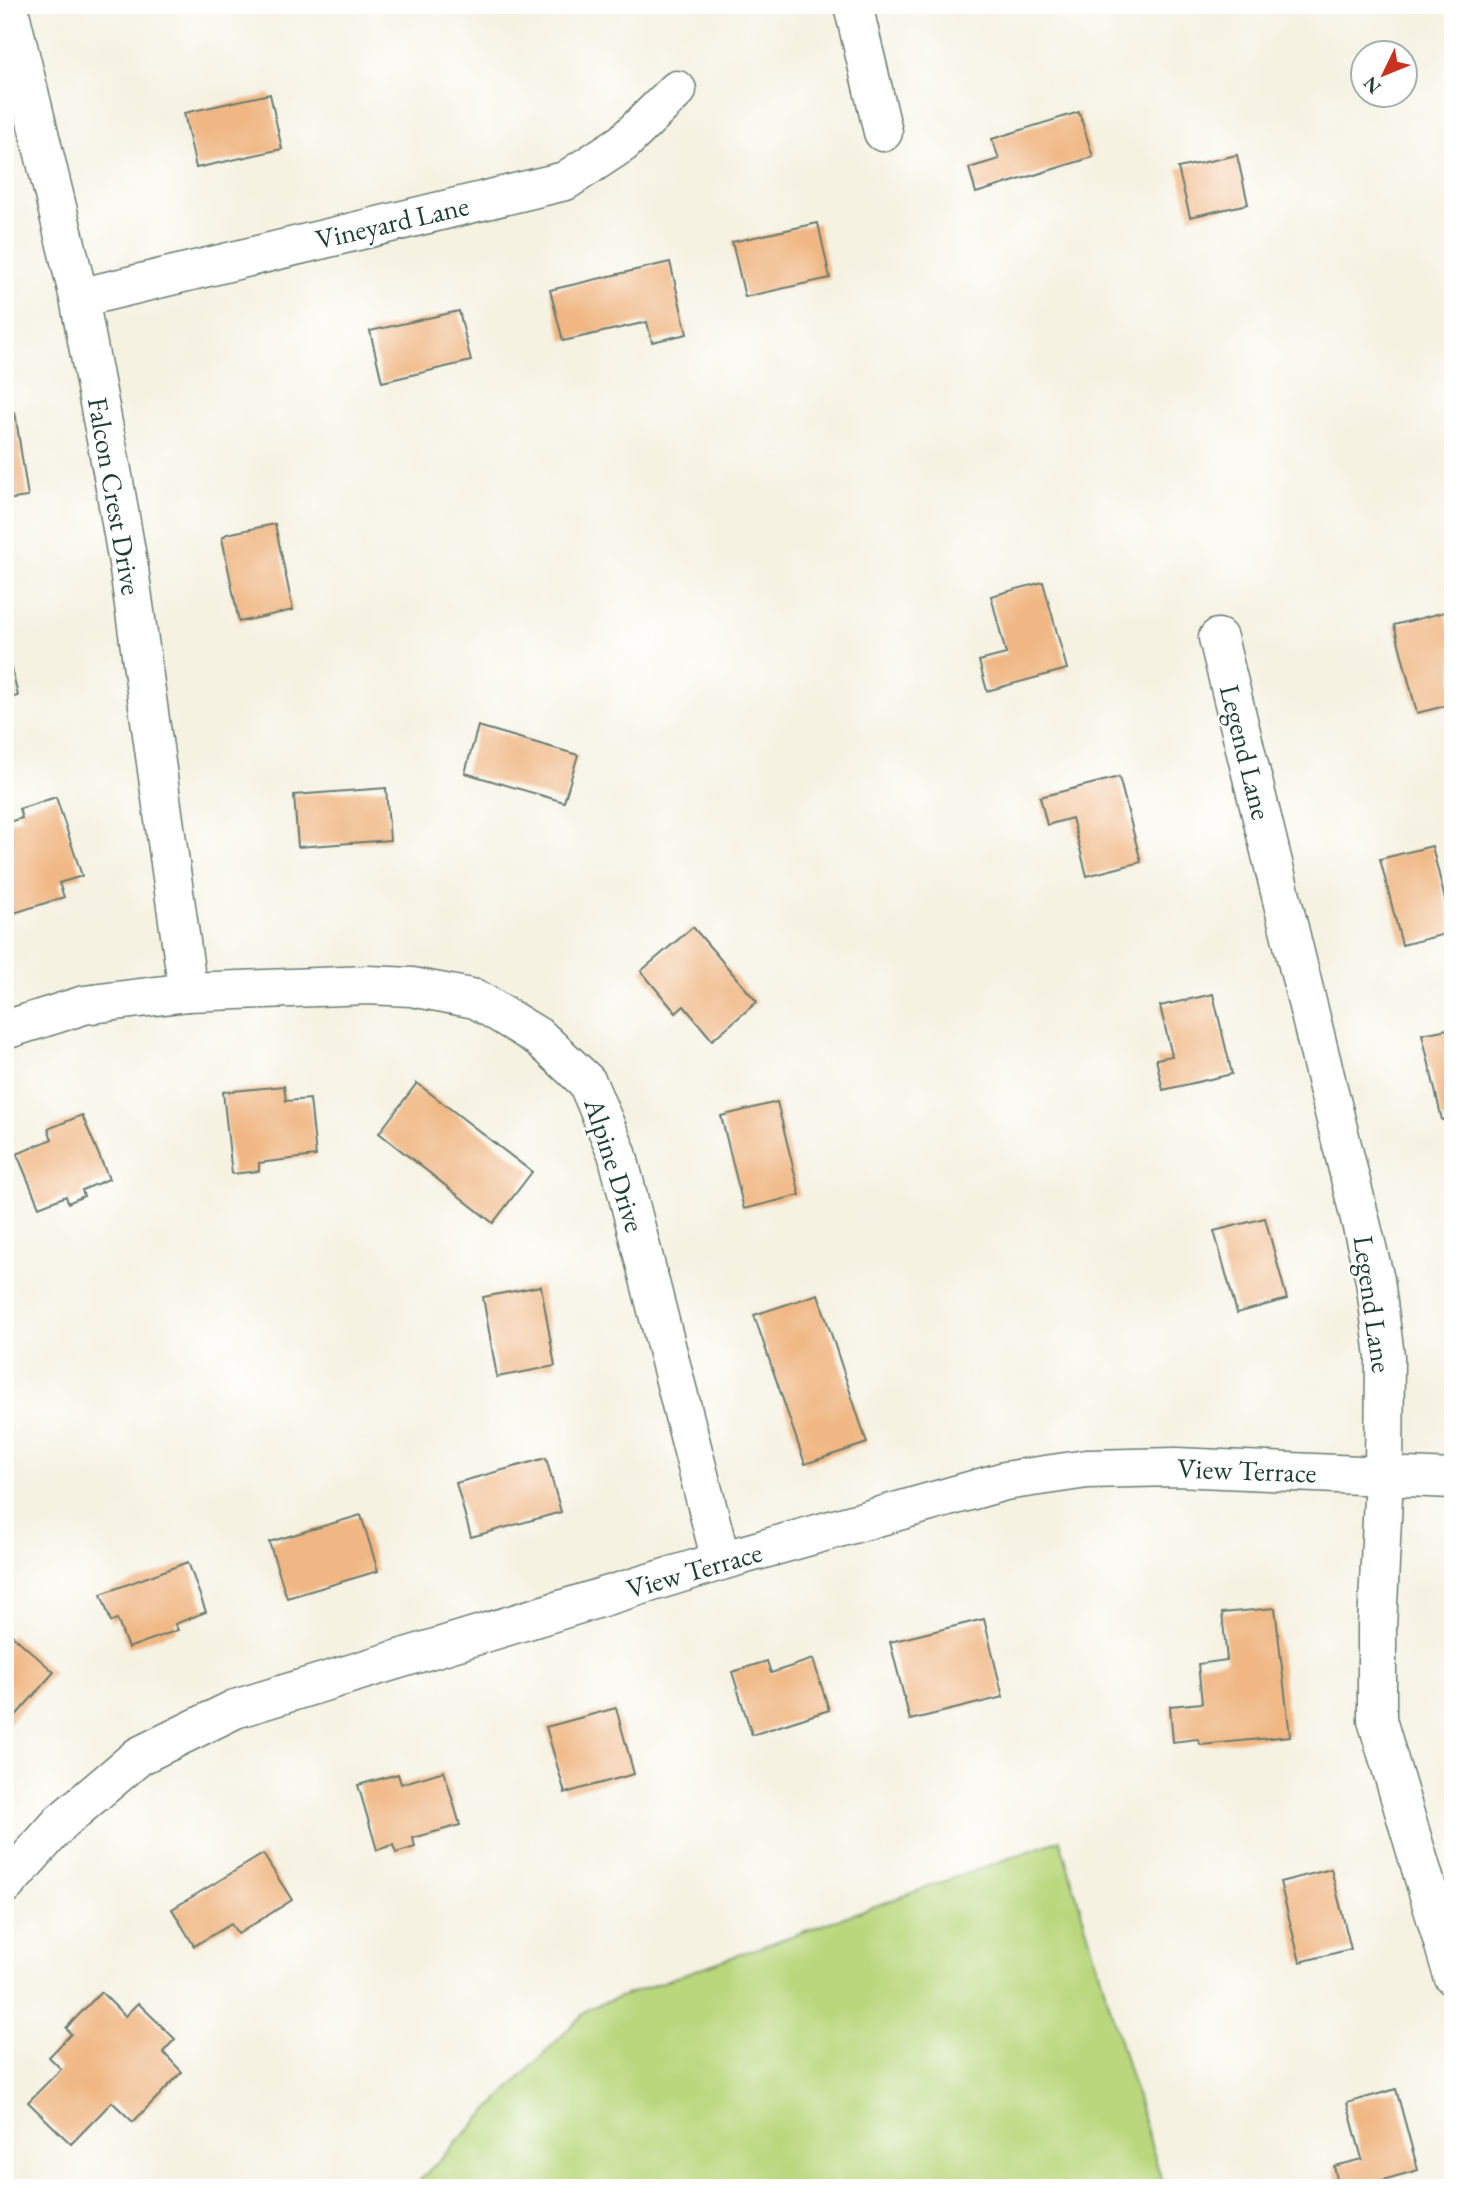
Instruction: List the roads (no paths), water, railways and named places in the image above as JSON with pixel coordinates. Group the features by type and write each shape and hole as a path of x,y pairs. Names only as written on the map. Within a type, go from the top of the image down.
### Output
{"street":[{"name":"Falcon Crest Drive","path":"8,5 79,298 129,569 188,992"},
{"path":"853,5 884,132"},
{"name":"Vineyard Lane","path":"79,298 565,181 623,142 677,90"},
{"name":"Legend Lane","path":"1219,638 1375,1280 1385,1356 1377,1720 1453,1976"},
{"name":"Alpine Drive","path":"5,1030 84,1005 188,992 368,985 412,987 476,999 540,1038 587,1082 617,1153 721,1561"},
{"name":"View Terrace","path":"5,1885 61,1822 139,1756 235,1709 721,1561 1004,1481 1087,1469 1176,1467 1453,1479"}]}
